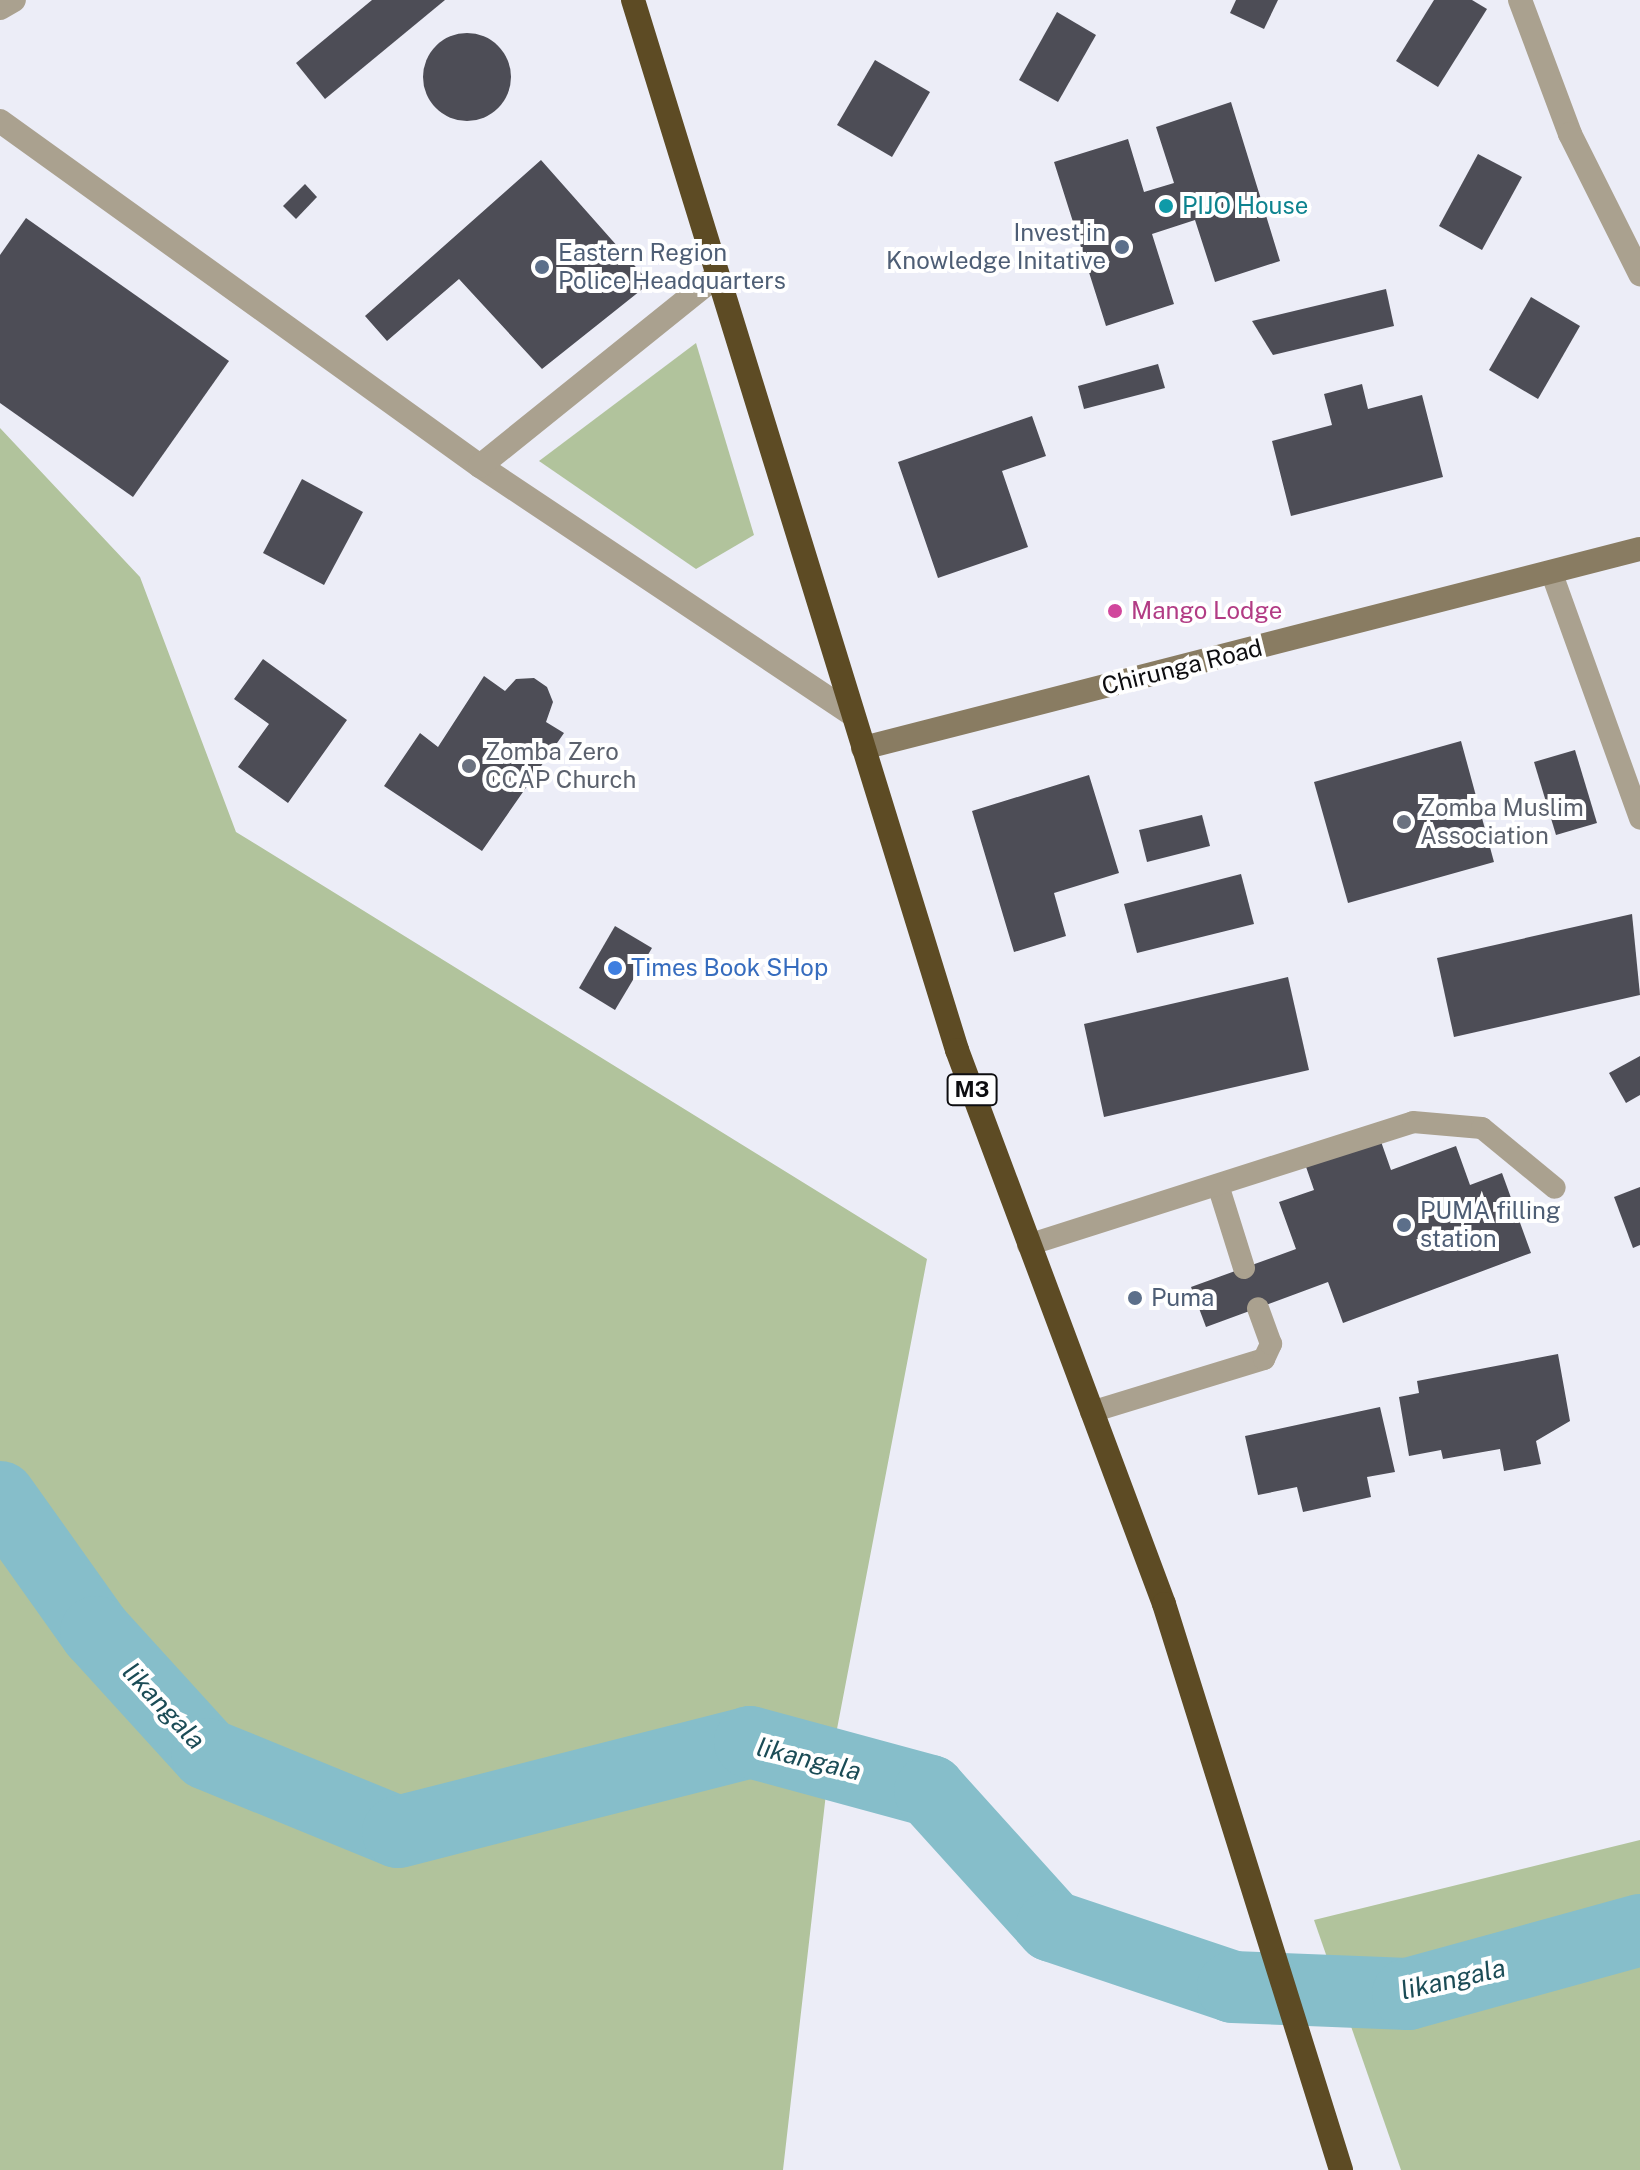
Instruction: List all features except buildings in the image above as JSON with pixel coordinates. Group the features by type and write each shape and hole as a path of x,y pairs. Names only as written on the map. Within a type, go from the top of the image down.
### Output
{"highway":[{"name":"M3","path":"633,0 957,1050 1169,1618 1341,2170"}],"street":[{"path":"0,8 14,0"},
{"path":"1520,0 1570,134 1640,274"},
{"path":"0,121 480,466 851,713"},
{"path":"480,466 716,276"},
{"name":"Chirunga Road","path":"863,748 1640,549"}],"lane":[{"path":"1552,574 1640,819"},
{"path":"1028,1245 1218,1185 1343,1139 1449,1120 1482,1128 1555,1188"},
{"path":"1218,1185 1244,1268"},
{"path":"1091,1412 1264,1359 1271,1344 1258,1308"}],"green space":[{"path":"696,343 754,535 696,569 539,461"},
{"path":"0,428 140,577 236,832 927,1259 828,1776 783,2170 0,2170"},
{"path":"1640,1840 1640,2170 1401,2170 1314,1920"}],"waterway":[{"name":"likangala","path":"0,1497 96,1632 207,1754 398,1832 750,1742 930,1791 1052,1926 1233,1987 1408,1994 1640,1930"}],"place":[{"name":"PIJO House","path":"1166,206"},
{"name":"Invest in Knowledge Initative","path":"1122,247"},
{"name":"Eastern Region Police Headquarters","path":"542,267"},
{"name":"Mango Lodge","path":"1115,611"},
{"name":"Zomba Zero CCAP Church","path":"469,766"},
{"name":"Zomba Muslim Association","path":"1404,822"},
{"name":"Times Book SHop","path":"615,968"},
{"name":"PUMA filling station","path":"1404,1225"},
{"name":"Puma","path":"1135,1298"}]}
